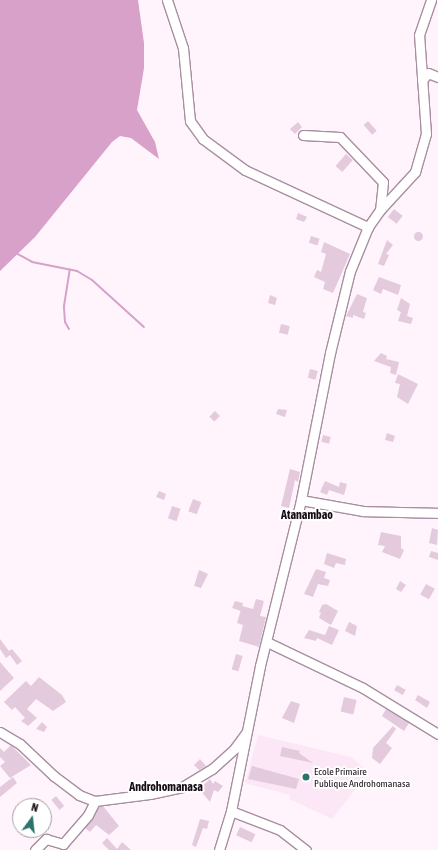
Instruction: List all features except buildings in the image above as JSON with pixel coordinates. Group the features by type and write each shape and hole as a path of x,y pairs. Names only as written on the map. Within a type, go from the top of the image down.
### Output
{"street":[{"path":"167,0 183,48 190,121 203,139 245,170 368,227"},
{"path":"219,850 231,811 267,642 301,500 330,353 350,271 368,227 380,210 415,172 426,134 419,35 431,0"},
{"path":"422,80 428,73 438,77"},
{"path":"303,135 340,137 383,182 380,210"},
{"path":"301,500 351,510 402,514 438,514"},
{"path":"267,642 363,688 438,734"},
{"path":"0,732 20,744 54,776 73,790 95,801 150,794 182,787 212,769 235,748 249,729"},
{"path":"35,850 46,839 63,844 88,816 95,801"},
{"path":"231,811 280,830 306,850"}],"shaded area":[{"path":"0,0 138,0 144,43 144,68 137,110 155,142 159,159 131,138 120,136 112,142 35,237 0,271"},
{"name":"Ecole Primaire Publique Androhomanasa","path":"258,735 351,757 369,772 332,819 289,799 290,795 245,783"}],"waterway":[{"path":"16,253 32,262 77,271 92,280 144,327"},
{"path":"69,329 65,322 64,306 70,269"}],"place":[{"name":"Ecole Primaire Publique Androhomanasa","path":"306,777"}],"district":[{"name":"Atanambao","path":"307,516"},
{"name":"Androhomanasa","path":"166,788"}]}
